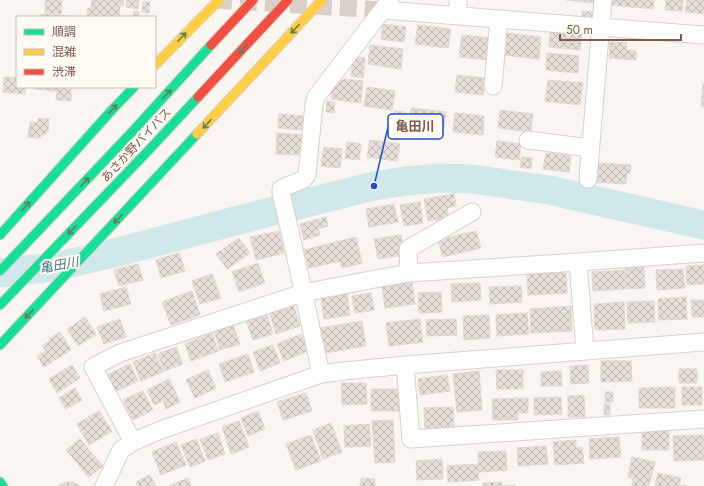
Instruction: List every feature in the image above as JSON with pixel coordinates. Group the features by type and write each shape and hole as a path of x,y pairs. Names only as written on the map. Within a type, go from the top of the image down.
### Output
{"highway":[{"path":"156,64 219,0"},
{"name":"あさか野バイパス","path":"0,271 131,133 253,0"},
{"name":"あさか野バイパス","path":"0,305 147,152 288,0"},
{"path":"0,345 322,0"},
{"path":"0,235 133,88"},
{"path":"0,482 3,486"}],"street":[{"path":"588,179 603,0"},
{"path":"321,374 281,189 301,181 307,175 316,97 387,5 458,8 499,19 704,35"},
{"path":"493,86 499,19"},
{"path":"528,140 590,148"},
{"path":"409,274 408,249 472,212"},
{"path":"133,442 93,367 120,354 303,293 409,274 704,253"},
{"path":"578,262 585,351"},
{"path":"104,486 121,450 133,442 158,430 321,374 344,370 704,342"},
{"path":"405,365 411,439 704,418"}],"building":[{"path":"45,0 62,0 61,14 45,13"},
{"path":"92,0 124,0 123,6 120,5 119,16 87,16 88,8 91,8"},
{"path":"127,0 139,0 138,9 126,7"},
{"path":"566,0 595,0 594,3"},
{"path":"611,0 654,0 653,9 611,5"},
{"path":"666,0 683,0 682,11 665,10"},
{"path":"687,0 704,0 704,14 685,12"},
{"path":"143,2 150,2 149,13 142,12"},
{"path":"134,11 139,12 139,16 133,16"},
{"path":"582,11 595,12 594,20 582,19"},
{"path":"41,14 67,16 40,16"},
{"path":"383,24 406,27 404,42 381,39"},
{"path":"418,25 451,29 448,48 415,44"},
{"path":"550,31 582,34 580,50 549,47"},
{"path":"506,33 541,37 539,59 504,55"},
{"path":"462,35 491,38 489,60 459,57"},
{"path":"610,42 627,43 626,50 636,51 636,60 609,58"},
{"path":"370,45 403,49 401,69 368,64"},
{"path":"547,53 579,56 578,73 546,70"},
{"path":"357,57 365,58 363,78 351,76 352,65"},
{"path":"457,75 485,78 483,95 455,92"},
{"path":"4,77 16,78 16,88 25,88 25,94 3,92"},
{"path":"344,79 363,81 361,103 331,99 332,86"},
{"path":"548,80 583,83 580,105 545,101"},
{"path":"703,83 704,106 701,106"},
{"path":"367,87 395,91 392,110 364,106"},
{"path":"71,88 71,101 56,100 57,91 35,89"},
{"path":"327,101 335,102 334,113 326,112"},
{"path":"411,108 446,112 443,136 408,132"},
{"path":"500,110 533,114 531,132 498,128"},
{"path":"394,111 406,112 403,135 391,134"},
{"path":"455,113 484,116 483,135 453,132"},
{"path":"279,114 305,116 304,130 278,128"},
{"path":"38,118 49,119 48,133 45,132 45,135 41,135 40,138 28,137 30,122 38,123"},
{"path":"277,133 305,135 303,155 276,154"},
{"path":"370,140 400,144 397,161 367,157"},
{"path":"497,141 521,144 519,160 495,157"},
{"path":"347,142 361,144 359,160 345,158"},
{"path":"324,147 342,149 340,168 321,166"},
{"path":"546,153 571,156 569,172 543,169"},
{"path":"522,157 532,158 531,169 520,167"},
{"path":"598,163 631,165 630,173 627,173 626,184 597,182"},
{"path":"454,194 456,206 447,208 449,218 428,221 424,199"},
{"path":"420,202 423,223 404,226 400,205"},
{"path":"394,204 398,222 369,227 366,209"},
{"path":"326,217 328,226 318,229 320,235 304,240 300,224"},
{"path":"279,231 284,253 256,260 250,237"},
{"path":"476,231 481,248 443,257 438,240"},
{"path":"401,235 404,255 378,259 374,239"},
{"path":"356,237 362,263 342,268 340,261 309,268 304,250"},
{"path":"239,238 250,253 227,269 216,254"},
{"path":"179,253 185,271 161,278 156,260"},
{"path":"258,263 265,283 239,292 232,272"},
{"path":"138,264 143,280 119,286 114,270"},
{"path":"704,265 704,284 687,285 686,266"},
{"path":"644,267 645,288 626,289 625,268"},
{"path":"683,269 685,288 657,290 656,270"},
{"path":"624,270 625,289 593,291 592,272"},
{"path":"566,272 567,293 528,295 527,274"},
{"path":"212,274 221,298 200,304 192,281"},
{"path":"412,283 415,304 385,308 382,286"},
{"path":"480,283 481,300 452,302 451,284"},
{"path":"521,286 522,302 490,304 489,287"},
{"path":"126,287 131,304 104,311 100,294"},
{"path":"192,291 200,315 171,325 162,302"},
{"path":"441,292 442,312 419,313 418,293"},
{"path":"347,293 350,315 324,319 321,297"},
{"path":"371,293 374,310 355,313 352,296"},
{"path":"686,297 687,319 659,320 658,299"},
{"path":"691,300 704,300 704,317 692,317"},
{"path":"654,301 655,322 628,323 627,302"},
{"path":"624,302 625,329 595,330 594,304"},
{"path":"293,304 300,326 276,334 269,311"},
{"path":"571,306 572,331 531,333 530,309"},
{"path":"527,313 529,334 497,336 496,315"},
{"path":"267,314 273,334 253,340 246,320"},
{"path":"489,315 490,338 464,340 463,316"},
{"path":"85,317 96,334 78,346 67,329"},
{"path":"120,319 126,337 104,344 97,327"},
{"path":"420,319 423,342 389,346 386,323"},
{"path":"456,319 457,335 427,336 426,320"},
{"path":"362,321 366,346 325,353 320,328"},
{"path":"233,325 240,344 220,350 214,331"},
{"path":"60,332 71,350 44,367 37,356 46,351 42,346 50,341 49,339"},
{"path":"212,333 218,351 191,361 185,344"},
{"path":"301,334 308,351 284,361 277,344"},
{"path":"273,345 280,363 260,371 253,352"},
{"path":"176,347 183,364 164,371 158,354"},
{"path":"155,353 163,372 141,381 133,362"},
{"path":"248,354 254,372 225,382 219,364"},
{"path":"601,361 631,361 632,381 601,382"},
{"path":"130,364 138,381 113,393 105,376"},
{"path":"72,365 80,378 57,393 49,379"},
{"path":"588,365 589,383 571,384 570,366"},
{"path":"679,369 697,369 697,383 679,383"},
{"path":"208,370 216,388 195,398 186,380"},
{"path":"496,370 523,370 523,389 497,389"},
{"path":"479,371 482,410 457,412 453,374"},
{"path":"561,371 562,386 541,386 541,372"},
{"path":"447,375 450,391 420,395 418,379"},
{"path":"169,379 180,402 166,409 163,401 154,405 147,390"},
{"path":"341,383 366,383 367,404 342,405"},
{"path":"675,387 675,408 639,408 639,388"},
{"path":"682,387 702,387 702,405 682,405"},
{"path":"75,388 82,400 66,409 59,398"},
{"path":"371,389 399,389 400,411 371,411"},
{"path":"143,391 153,410 133,420 123,400"},
{"path":"605,392 613,392 613,402 605,402"},
{"path":"306,393 312,411 283,420 277,402"},
{"path":"584,395 585,417 568,417 568,396"},
{"path":"561,397 562,414 534,415 534,398"},
{"path":"528,398 528,413 517,413 518,420 493,420 492,399"},
{"path":"604,404 610,404 610,415 604,415"},
{"path":"453,407 454,427 425,429 424,408"},
{"path":"99,411 112,431 89,445 77,424"},
{"path":"258,411 265,429 248,436 241,418"},
{"path":"393,420 395,462 375,463 372,421"},
{"path":"239,421 249,447 231,454 222,427"},
{"path":"331,423 342,452 323,459 313,430"},
{"path":"369,424 371,446 345,447 344,426"},
{"path":"669,430 669,450 642,450 642,431"},
{"path":"218,433 225,454 208,460 200,439"},
{"path":"311,435 321,461 296,470 286,444"},
{"path":"703,435 704,460 674,461 673,436"},
{"path":"619,437 621,457 590,459 589,439"},
{"path":"80,439 103,466 89,477 66,450"},
{"path":"196,439 205,461 190,467 181,445"},
{"path":"576,440 576,448 582,447 584,463 555,465 553,442"},
{"path":"176,442 186,465 161,475 152,452"},
{"path":"546,446 548,464 518,466 517,448"},
{"path":"506,451 507,470 479,472 478,452"},
{"path":"632,457 655,462 649,486 632,486 633,478 628,477"},
{"path":"442,459 443,479 417,480 416,461"},
{"path":"478,464 479,480 448,482 447,466"},
{"path":"658,473 681,478 679,485 687,486 655,486"},
{"path":"150,475 156,486 138,486 136,482"},
{"path":"188,478 191,486 169,486"},
{"path":"361,478 375,479 375,486 360,486"},
{"path":"67,482 73,482 80,486 58,486"},
{"path":"502,482 502,486 483,486 483,483"}],"waterway":[{"name":"亀田川","path":"0,273 54,267 374,186 438,178 472,179 549,190 704,225"}],"tunnel":[{"path":"215,0 383,10"}],"traffic: fast":[{"path":"0,271 131,133 211,45"},
{"path":"0,235 133,88"},
{"path":"0,305 198,97"},
{"path":"0,345 197,134"},
{"path":"0,482 3,486"}],"traffic: slow":[{"path":"156,64 219,0"},
{"path":"197,134 322,0"}],"traffic: jam":[{"path":"211,45 253,0"},
{"path":"198,97 288,0"}],"place":[{"name":"亀田川","path":"374,186"}]}
